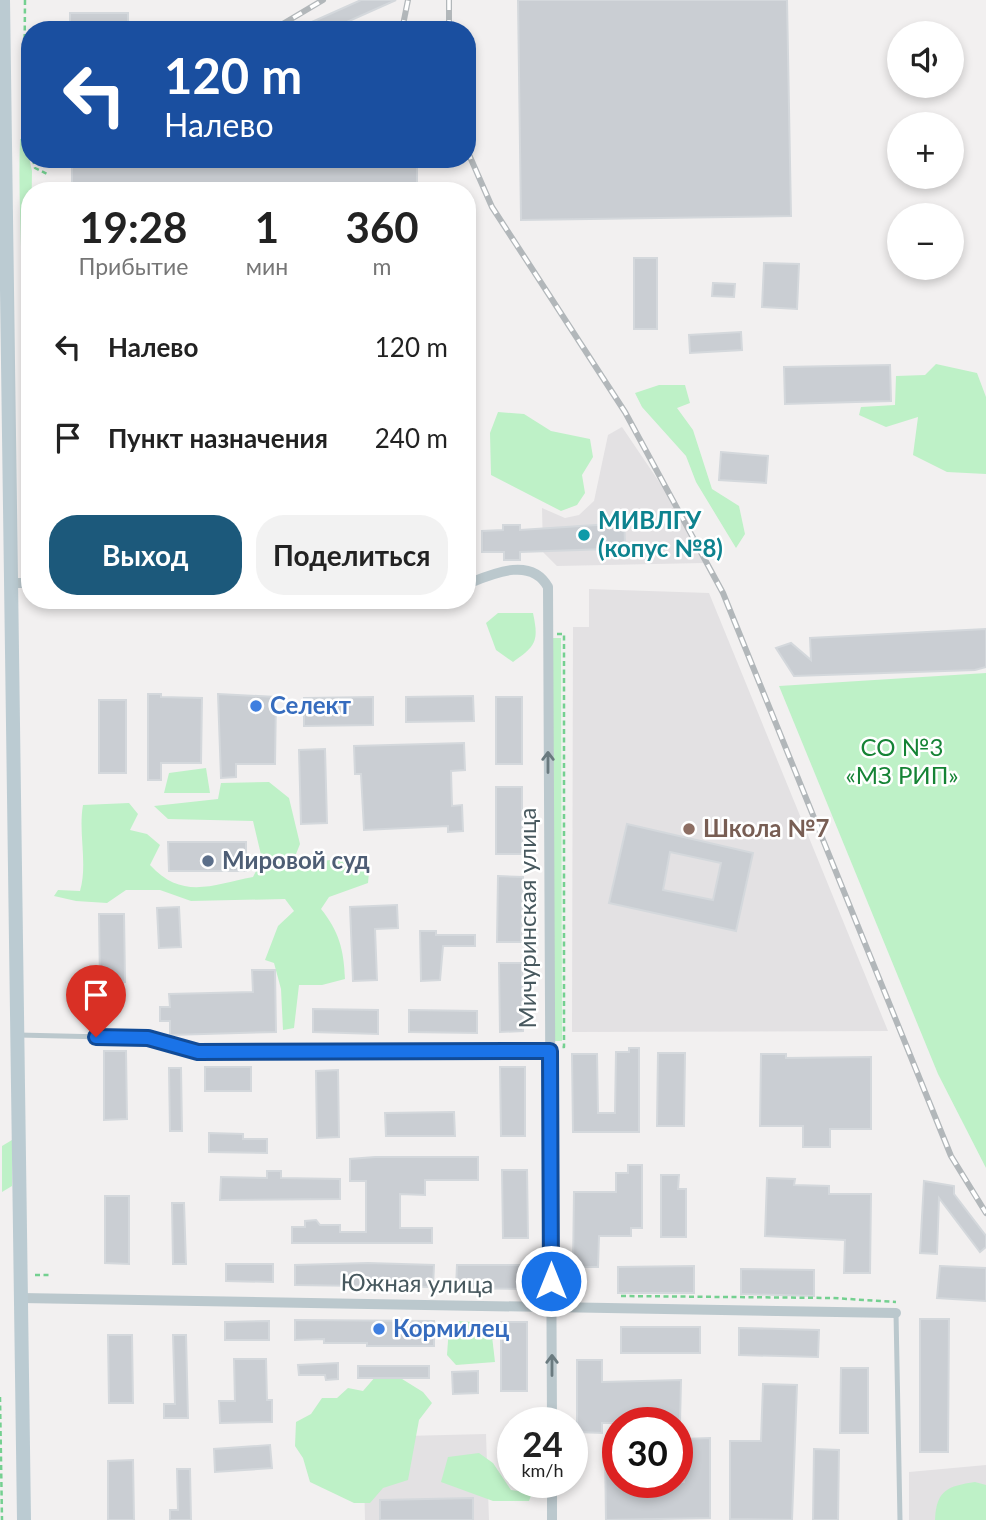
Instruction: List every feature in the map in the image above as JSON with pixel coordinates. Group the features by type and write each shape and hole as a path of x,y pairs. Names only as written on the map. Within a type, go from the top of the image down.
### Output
{"street":[{"path":"3,0 6,583 18,1035 24,1520"},
{"name":"Мичуринская улица","path":"476,580 503,570 528,571 542,578 548,587 552,1407"},
{"name":"Южная улица","path":"21,1298 896,1313"},
{"path":"552,1498 552,1520"}],"lane":[{"path":"18,1035 148,1038 198,1052 552,1049"},
{"path":"896,1313 900,1520"}],"path":[{"path":"25,0 25,21"},
{"path":"35,168 47,174"},
{"path":"548,634 564,634 564,1047 552,1049"},
{"path":"611,1296 896,1300 896,1313"},
{"path":"0,1397 2,1520"}],"shaded area":[{"path":"622,427 670,498 704,563 557,566 543,552 542,508 565,518 579,515 594,501 608,435"},
{"name":"Школа №7","path":"589,589 709,593 888,1031 572,1032 573,627 589,627"},
{"path":"486,1434 489,1520 365,1520 363,1437"},
{"path":"986,1465 986,1520 909,1520 909,1472"}],"green space":[{"path":"21,139 21,168 31,168 32,171 32,182 21,182 21,261 19,180"},
{"path":"936,364 977,373 986,397 986,474 947,472 913,455 918,417 886,427 859,415 861,407 895,405 896,376 925,375"},
{"path":"659,385 685,385 690,403 677,408 693,430 712,489 739,506 745,534 736,548 696,482 686,456 642,407 635,393"},
{"path":"498,412 524,414 551,431 590,439 593,457 582,475 585,493 577,505 561,511 491,475 490,433"},
{"path":"498,613 533,613 536,630 534,642 527,652 513,662 496,650 486,623"},
{"path":"552,638 561,638 562,1041 553,1041"},
{"name":"СО №3 «МЗ РИП»","path":"986,673 986,1168 938,1074 779,686"},
{"path":"206,768 210,793 164,793 169,773"},
{"path":"269,782 289,798 300,844 292,864 351,858 370,861 368,883 329,897 321,909 339,941 345,979 322,985 299,985 294,1028 283,1030 281,989 274,963 265,960 278,926 294,911 285,899 191,901 160,890 126,890 107,903 54,896 58,890 80,891 83,870 83,805 129,803 138,814 130,830 147,834 160,845 150,865 174,883 198,887 253,877 262,859 253,821 168,819 154,806 218,799 221,783"},
{"path":"12,1140 12,1186 2,1192 2,1146"},
{"path":"460,1321 484,1323 492,1336 495,1362 456,1365 447,1355 449,1327"},
{"path":"394,1374 423,1392 432,1403 419,1420 408,1480 383,1488 370,1503 354,1503 310,1482 303,1458 295,1446 296,1422 311,1414 322,1398 337,1398 348,1388 363,1391 376,1376"},
{"path":"479,1453 497,1469 497,1498 530,1498 529,1501 493,1501 441,1482 448,1457"},
{"path":"975,1482 986,1485 986,1520 935,1520 938,1502 945,1491"}],"building":[{"path":"361,0 396,0 349,21 314,21"},
{"path":"518,0 787,0 791,216 521,220"},
{"path":"70,13 128,13 128,21 70,21"},
{"path":"72,168 417,168 417,182 72,182"},
{"path":"634,258 657,258 657,329 634,329"},
{"path":"764,263 799,264 797,309 762,307"},
{"path":"713,283 735,284 734,297 712,296"},
{"path":"741,332 742,350 690,353 689,335"},
{"path":"890,365 891,401 785,404 784,367"},
{"path":"721,452 768,456 766,483 719,480"},
{"path":"611,517 624,517 625,544 608,545 608,549 520,552 520,560 504,560 504,552 482,552 482,531 503,530 503,525 520,525 520,530 611,524"},
{"path":"986,629 986,667 975,670 794,676 776,648 791,643 811,660 810,638"},
{"path":"148,694 202,698 201,763 161,763 161,780 148,780"},
{"path":"218,694 276,697 275,764 236,764 236,777 221,778"},
{"path":"473,696 474,721 406,722 406,697"},
{"path":"373,697 373,725 304,726 304,698"},
{"path":"496,697 522,697 522,764 496,764"},
{"path":"99,700 126,700 126,773 99,773"},
{"path":"464,743 465,770 451,771 452,806 462,805 463,831 448,832 448,826 364,830 361,774 355,774 354,746"},
{"path":"325,749 327,823 301,824 299,750"},
{"path":"496,787 522,787 522,854 496,854"},
{"path":"627,824 753,853 736,931 609,903","holes":["670,852 721,863 713,900 663,890"]},
{"path":"168,842 246,842 246,871 169,871"},
{"path":"498,876 523,877 521,942 497,942"},
{"path":"397,905 398,928 375,929 377,980 353,981 350,907"},
{"path":"179,907 181,947 159,948 157,908"},
{"path":"99,914 124,914 125,982 100,982"},
{"path":"420,931 436,931 436,935 475,935 475,946 443,946 440,980 421,981"},
{"path":"499,963 522,963 523,1031 500,1032"},
{"path":"252,970 275,970 276,1032 170,1035 170,1021 160,1021 160,1007 170,1007 169,994 253,992"},
{"path":"313,1009 378,1010 378,1034 313,1032"},
{"path":"409,1010 477,1011 477,1033 409,1032"},
{"path":"629,1048 639,1048 639,1132 573,1132 572,1054 597,1054 598,1113 615,1113 616,1052 629,1052"},
{"path":"104,1051 126,1051 127,1119 104,1120"},
{"path":"658,1053 685,1053 684,1126 657,1126"},
{"path":"761,1054 786,1054 786,1058 871,1057 871,1129 830,1129 830,1147 803,1147 803,1126 760,1126"},
{"path":"205,1067 251,1067 251,1091 205,1091"},
{"path":"500,1067 525,1067 525,1136 501,1136"},
{"path":"169,1068 181,1068 182,1131 170,1131"},
{"path":"338,1070 339,1137 317,1138 316,1071"},
{"path":"454,1112 455,1136 386,1136 385,1113"},
{"path":"209,1133 243,1134 243,1139 267,1139 267,1153 209,1152"},
{"path":"478,1157 478,1180 425,1180 425,1195 400,1194 400,1228 432,1228 432,1243 292,1243 292,1227 305,1227 305,1221 316,1220 320,1225 340,1225 340,1232 366,1232 366,1181 350,1181 350,1159"},
{"path":"628,1165 642,1165 642,1228 631,1228 631,1236 599,1236 598,1267 573,1267 574,1192 616,1192 616,1173 628,1173"},
{"path":"502,1170 527,1170 528,1238 503,1238"},
{"path":"267,1171 281,1171 281,1178 340,1179 340,1199 220,1200 221,1177 267,1178"},
{"path":"661,1175 679,1175 678,1189 686,1189 686,1237 661,1237"},
{"path":"767,1178 795,1179 794,1185 829,1186 829,1194 871,1194 870,1273 844,1273 845,1240 765,1236"},
{"path":"924,1181 954,1186 954,1194 986,1236 986,1247 980,1252 939,1198 937,1254 920,1253"},
{"path":"105,1196 129,1196 129,1264 105,1263"},
{"path":"172,1203 184,1203 186,1264 173,1264"},
{"path":"226,1264 273,1264 273,1282 226,1281"},
{"path":"295,1265 434,1265 433,1287 295,1285"},
{"path":"457,1265 527,1265 527,1289 456,1288"},
{"path":"694,1266 694,1293 618,1293 618,1267"},
{"path":"940,1266 986,1268 986,1301 937,1298"},
{"path":"741,1269 814,1270 814,1296 741,1294"},
{"path":"920,1319 949,1319 948,1452 920,1452"},
{"path":"295,1320 434,1321 434,1346 367,1346 367,1343 324,1343 324,1339 295,1340"},
{"path":"269,1321 269,1340 225,1340 225,1322"},
{"path":"501,1322 527,1322 527,1391 501,1391"},
{"path":"621,1327 700,1327 700,1353 621,1353"},
{"path":"739,1328 819,1330 818,1357 739,1355"},
{"path":"108,1335 132,1335 133,1403 109,1403"},
{"path":"173,1335 186,1335 188,1418 164,1418 164,1404 175,1404"},
{"path":"234,1359 266,1359 267,1400 272,1400 272,1422 220,1423 219,1401 235,1401"},
{"path":"577,1360 602,1360 602,1382 681,1380 680,1407 602,1407 602,1433 588,1432 588,1407 577,1407"},
{"path":"338,1363 338,1379 326,1380 325,1375 299,1375 298,1365"},
{"path":"358,1366 429,1366 429,1378 358,1378"},
{"path":"841,1368 868,1368 868,1433 840,1433"},
{"path":"478,1371 478,1393 453,1394 452,1372"},
{"path":"763,1384 797,1385 792,1520 730,1519 730,1441 761,1441"},
{"path":"710,1438 710,1518 606,1520 606,1498 693,1498 693,1439"},
{"path":"270,1445 272,1468 215,1472 214,1449"},
{"path":"814,1449 839,1450 838,1520 813,1520"},
{"path":"133,1460 134,1520 108,1520 108,1461"},
{"path":"177,1469 190,1469 191,1520 170,1520 170,1510 178,1510"},
{"path":"473,1498 473,1520 380,1520 380,1500"}],"railway":[{"path":"288,21 323,0"},
{"path":"404,21 408,0"},
{"path":"449,0 449,21"},
{"path":"475,168 492,207 625,412 723,593 951,1156 986,1213"}],"place":[{"name":"МИВЛГУ (копус №8)","path":"584,535"},
{"name":"Селект","path":"256,706"},
{"name":"Школа №7","path":"689,829"},
{"name":"Мировой суд","path":"208,861"},
{"name":"Кормилец","path":"379,1329"}],"route":[{"path":"96,1037 148,1038 198,1052 550,1051 551,1281"}]}
